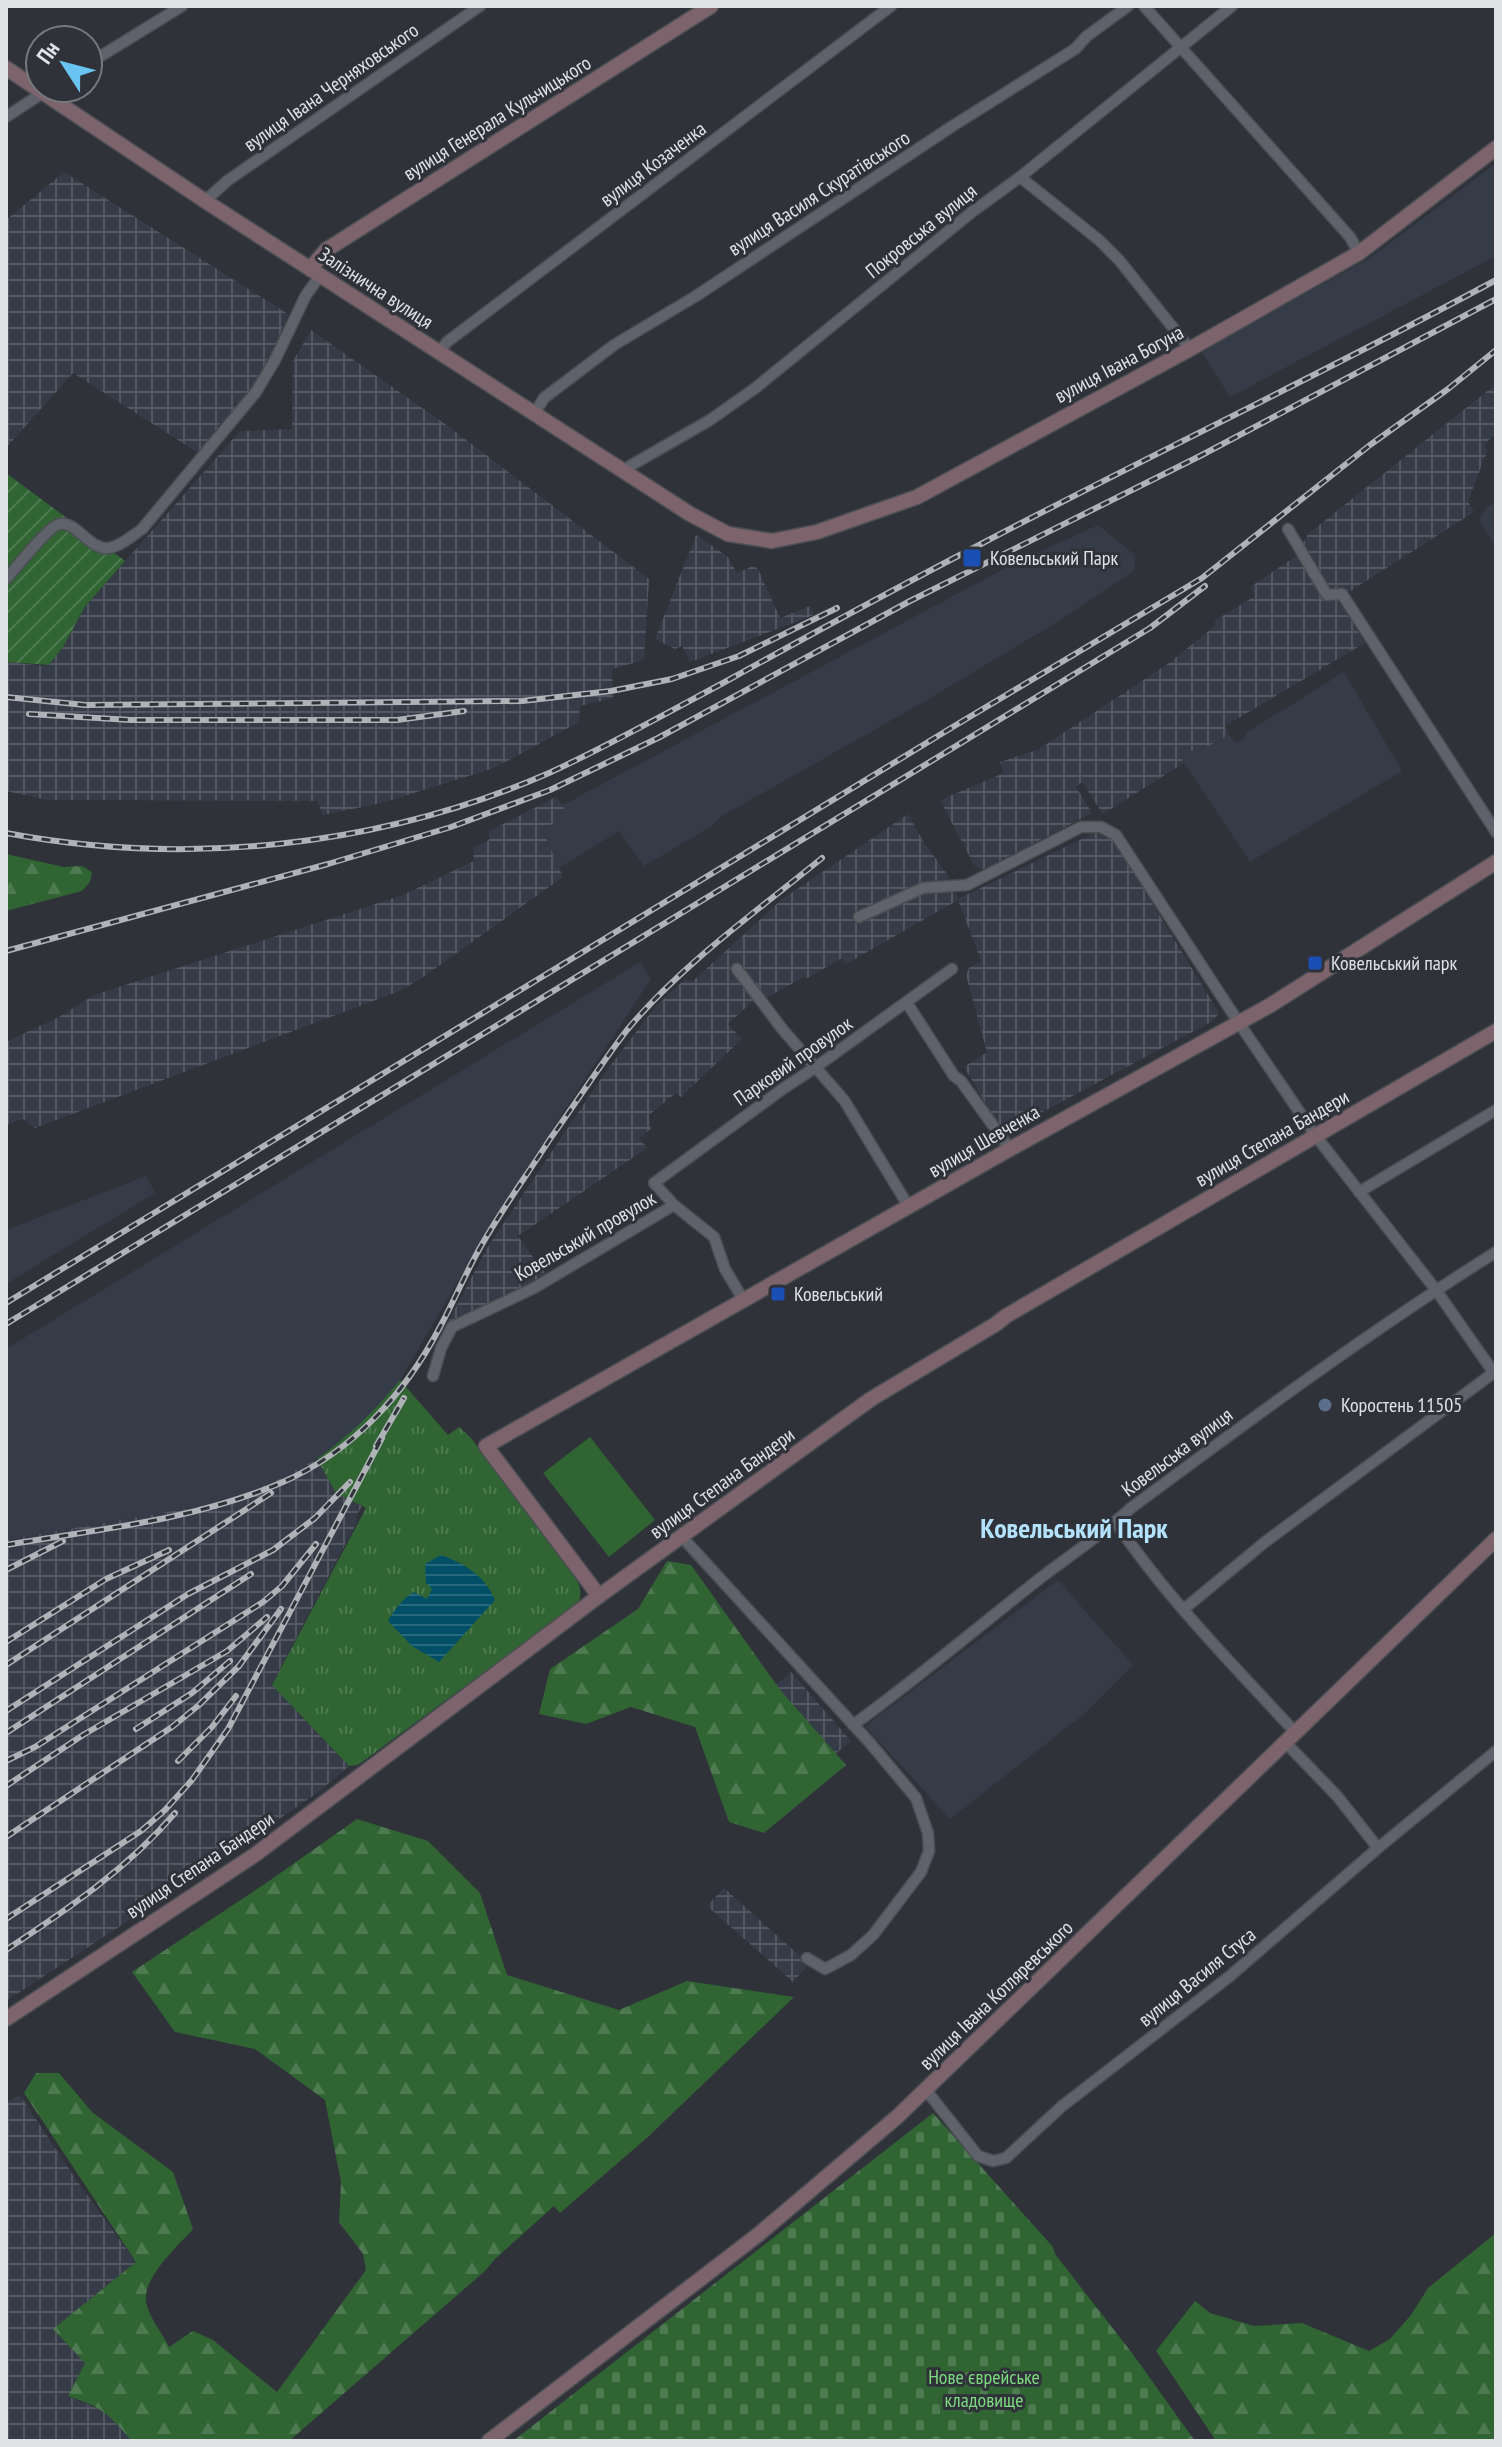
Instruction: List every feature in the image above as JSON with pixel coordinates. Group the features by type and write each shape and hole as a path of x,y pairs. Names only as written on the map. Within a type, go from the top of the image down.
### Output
{"street":[{"path":"104,54 182,6"},
{"name":"вулиця Івана Черняховського","path":"205,201 227,181 480,6"},
{"name":"вулиця Генерала Кульчицького","path":"315,272 326,250 711,6"},
{"name":"вулиця Козаченка","path":"439,352 447,342 891,6"},
{"name":"вулиця Василя Скуратівського","path":"534,414 544,398 614,345 696,296 1075,49 1087,36 1128,6"},
{"path":"1144,6 1350,237 1359,253"},
{"name":"Покровська вулиця","path":"623,470 710,420 754,389 1232,6"},
{"name":"Залізнична вулиця","path":"6,68 24,78"},
{"path":"6,117 26,104"},
{"name":"Залізнична вулиця","path":"67,104 205,201 690,514 728,534"},
{"name":"вулиця Івана Богуна","path":"728,534 772,541 817,532 917,497 1359,253 1496,148"},
{"path":"1020,177 1099,240 1119,260 1190,349"},
{"path":"6,579 59,524 68,525 99,548 111,548 142,529 256,392 275,360 315,272"},
{"path":"1288,529 1327,595 1342,594 1496,832"},
{"path":"859,917 923,888 967,885 1081,827 1101,827 1116,835 1315,1135 1436,1290 1495,1372 1265,1542 1184,1609"},
{"name":"вулиця Шевченка","path":"599,1596 486,1446 1239,1023 1496,862"},
{"path":"737,969 783,1030 844,1100 909,1207"},
{"name":"Парковий провулок","path":"674,1205 654,1183 952,969"},
{"path":"907,1003 954,1076 961,1081 1010,1149"},
{"name":"вулиця Степана Бандери","path":"6,2019 256,1854 599,1596 892,1385 1496,1031"},
{"path":"1359,1192 1496,1110"},
{"name":"Ковельський провулок","path":"433,1376 441,1348 452,1327 534,1288 674,1205 714,1237 725,1269 744,1301"},
{"name":"Ковельська вулиця","path":"853,1725 1143,1499 1308,1377 1496,1252"},
{"path":"1116,1523 1129,1543 1378,1848"},
{"path":"682,1537 916,1798 928,1833 929,1851 921,1872 873,1935 851,1955 825,1969 807,1958"},
{"name":"вулиця Івана Котляревського","path":"489,2441 759,2234 897,2117 1496,1539"},
{"name":"вулиця Василя Стуса","path":"926,2090 978,2156 993,2161 1006,2158 1061,2107 1230,1976 1496,1751"}],"shaded area":[{"path":"1496,163 1496,256 1230,397 1201,351 1370,258"},
{"path":"64,172 288,314 255,390 219,425 200,454 73,373 6,448 6,220"},
{"path":"311,330 448,426 649,579 644,660 612,669 613,698 580,706 577,723 537,745 494,768 382,803 322,815 318,801 47,800 6,791 6,662 46,666 63,647 84,608 240,431 292,429 293,361"},
{"path":"1496,384 1496,433 1485,444 1487,451 1468,502 1474,512 1338,599 1365,643 1225,726 1229,735 1181,757 1184,763 1103,814 1082,782 1076,787 1092,813 982,870 974,865 940,800 1004,773 1000,762 1039,749 1169,663 1216,625 1214,621 1255,596 1250,587 1296,556 1308,534"},
{"path":"1496,502 1496,547 1479,520 1486,508"},
{"path":"1098,525 1135,555 1134,571 1054,624 722,816 710,827 644,866 619,831 559,868 542,829 566,817 563,805 1011,565"},
{"path":"696,535 727,556 737,573 753,566 758,569 780,618 810,606 814,615 690,662 682,646 675,649 655,639"},
{"path":"1344,672 1402,771 1250,862 1180,757 1196,749 1197,752 1229,735 1236,743 1245,738 1246,733"},
{"path":"556,797 567,817 542,829 563,877 419,980 397,992 35,1128 23,1119 6,1125 6,1042 59,1017 94,995 403,895 474,861 473,848 489,840 489,831"},
{"path":"908,814 947,874 958,899 1094,833 1112,837 1219,1013 1213,1021 1003,1133 964,1067 987,1052 966,975 969,968 981,961 958,900 846,964 842,958 808,978 804,977 766,998 753,1001 728,1024 742,1039 681,1097 676,1093 649,1115 651,1129 639,1138 647,1148 518,1236 547,1276 445,1328 487,1248 604,1074 655,1007 685,979 692,982 781,900"},
{"path":"640,962 651,979 504,1203 400,1380 351,1433 317,1459 241,1495 196,1507 6,1540 6,1349"},
{"path":"146,1176 155,1193 6,1284 6,1230"},
{"path":"317,1459 336,1493 362,1506 357,1522 272,1684 349,1766 317,1793 186,1883 6,2001 6,1540 196,1507 241,1495"},
{"path":"1058,1580 1133,1665 1084,1714 950,1819 865,1726"},
{"path":"791,1672 851,1741 833,1756 773,1687"},
{"path":"724,1888 809,1964 793,1982 707,1906"},
{"path":"20,2095 136,2262 53,2329 85,2363 68,2396 106,2412 132,2441 6,2441 6,2103"}],"green space":[{"path":"6,473 125,561 84,608 63,647 49,665 6,662"},
{"path":"6,854 64,867 82,866 92,872 90,882 82,891 6,911"},
{"path":"400,1380 448,1435 459,1427 471,1438 574,1576 580,1597 578,1603 358,1765 349,1766 272,1685 366,1508 336,1493 317,1459 361,1422"},
{"path":"590,1437 655,1520 609,1557 543,1473"},
{"path":"667,1561 691,1565 781,1691 846,1765 764,1833 729,1822 695,1727 631,1707 586,1724 539,1714 550,1669 638,1609"},
{"path":"357,1819 428,1841 480,1893 507,1975 619,2010 687,1981 794,1997 649,2136 560,2213 554,2206 485,2271 289,2441 132,2441 104,2413 68,2396 85,2363 53,2329 136,2262 24,2093 36,2073 59,2073 92,2112 173,2172 193,2229 155,2273 146,2293 150,2314 169,2347 193,2331 213,2340 277,2392 366,2270 363,2254 339,2222 341,2182 325,2100 255,2049 175,2032 132,1972"},
{"name":"Нове єврейське кладовище","path":"933,2113 1053,2247 1055,2254 1195,2441 513,2441"},
{"path":"1496,2233 1496,2441 1216,2441 1156,2351 1195,2301 1210,2313 1254,2326 1302,2323 1369,2351 1390,2339 1411,2315 1428,2288"}],"water":[{"path":"441,1555 473,1572 486,1584 495,1600 439,1662 412,1646 388,1621 399,1605 414,1592 427,1599 432,1589 426,1583 425,1564"}],"railway":[{"path":"6,833 74,843 143,848 282,844 418,818 485,798 549,773 615,741 948,561 1496,280"},
{"path":"6,951 328,864 451,827 550,790 658,738 910,601 1200,456 1496,299"},
{"path":"6,1303 1202,578 1496,350"},
{"path":"6,1324 1150,628 1205,586"},
{"path":"6,697 85,705 522,701 611,691 672,679 739,656 837,608"},
{"path":"29,714 131,720 397,720 464,711"},
{"path":"6,1545 147,1522 216,1506 283,1482 332,1454 354,1437 375,1418 411,1375 497,1219 627,1030 695,961 822,858"},
{"path":"376,1446 404,1398"},
{"path":"6,1919 141,1831 192,1780 228,1729 382,1438"},
{"path":"6,1711 188,1594 273,1550 315,1518 350,1482"},
{"path":"6,1665 271,1493"},
{"path":"6,1570 63,1541"},
{"path":"6,1761 35,1747 263,1602 282,1586 316,1544"},
{"path":"6,1642 106,1579 169,1550"},
{"path":"6,1733 251,1574"},
{"path":"6,1837 172,1727 199,1705 239,1666 281,1609"},
{"path":"6,1786 83,1735 227,1651 267,1617"},
{"path":"136,1729 192,1693 230,1661"},
{"path":"178,1761 212,1727 236,1696"},
{"path":"6,1950 117,1870 175,1813"}],"place":[{"name":"Ковельський Парк","path":"972,558"},
{"name":"Ковельський парк","path":"1315,963"},
{"name":"Ковельський","path":"778,1294"},
{"name":"Коростень 11505","path":"1325,1405"}],"district":[{"name":"Ковельський Парк","path":"1074,1527"}]}
